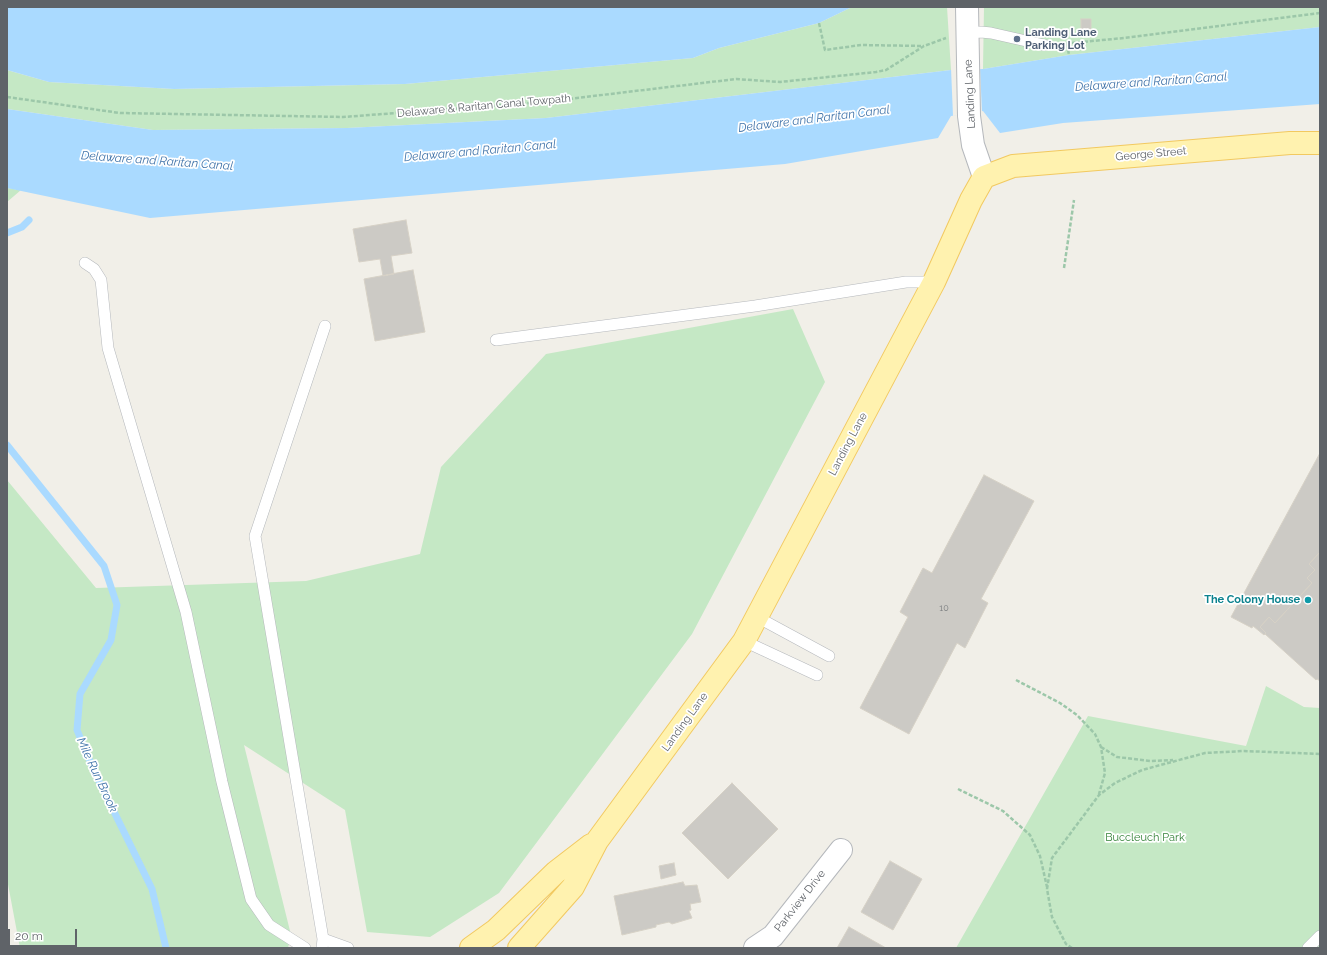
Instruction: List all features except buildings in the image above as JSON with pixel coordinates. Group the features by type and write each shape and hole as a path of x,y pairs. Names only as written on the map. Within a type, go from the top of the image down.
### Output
{"main road":[{"name":"George Street","path":"984,178 1013,166 1290,143 1320,143"},
{"name":"Landing Lane","path":"519,948 573,887 597,841 744,641 934,282 971,200 984,178"},
{"name":"Landing Lane","path":"471,948 496,930 556,872 597,841"}],"street":[{"name":"Landing Lane","path":"967,7 963,36 969,116 973,145 984,178"},
{"name":"Parkview Drive","path":"755,948 772,936 841,850"}],"lane":[{"path":"963,36 981,32 991,33 1044,45"},
{"path":"84,263 94,269 101,280 108,348 186,612 222,782 252,899 269,925 305,948"},
{"path":"496,340 755,306 906,282 934,282"},
{"path":"325,326 255,536 322,944 348,948"},
{"path":"756,617 829,656"},
{"path":"744,641 817,675"},
{"path":"1308,948 1320,936"}],"path":[{"path":"1044,45 1067,44 1320,13"},
{"path":"819,23 825,50 861,44 924,46"},
{"name":"Delaware & Raritan Canal Towpath","path":"7,97 120,113 344,117 543,102 736,79 780,82 876,72 886,70 924,46 963,36"},
{"path":"1067,44 1069,55"},
{"path":"1064,268 1074,200"},
{"path":"1016,680 1060,703 1077,714 1095,734 1100,747 1105,772 1099,795"},
{"path":"1100,747 1117,757 1150,761 1177,760"},
{"path":"1047,889 1052,858 1099,795 1115,783 1142,770 1205,753 1244,751 1320,754"},
{"path":"958,789 1003,811 1030,835 1040,856 1052,917 1066,944 1072,948"}],"green space":[{"path":"852,7 947,7 951,70 546,118 347,128 153,130 7,109 7,70 49,82 174,89 405,84 693,58 719,48 819,23"},
{"path":"984,7 1320,7 1320,27 1069,55 983,69"},
{"path":"7,188 21,190 7,202"},
{"path":"793,309 825,382 692,634 499,893 430,937 367,932 345,810 244,745 291,935 288,948 20,948 7,879 7,480 96,588 306,581 420,554 441,467 546,354"},
{"name":"Buccleuch Park","path":"1266,686 1304,707 1320,708 1320,948 956,948 1088,716 1246,746"}],"water":[{"path":"7,7 852,7 819,23 719,48 693,58 405,84 174,89 49,82 7,70"},
{"name":"Delaware and Raritan Canal","path":"1320,27 1320,104 1063,123 1000,133 983,111 951,116 938,138 785,164 150,218 7,188 7,109 153,130 347,128 546,118 951,70 983,69 1069,55"}],"pier":[{"path":"980,67 982,113 953,116 951,68"}],"waterway":[{"name":"Mile Run Brook","path":"7,233 22,227 29,220"},
{"name":"Mile Run Brook","path":"7,445 104,566 117,605 111,640 80,694 77,730 94,771 152,889 166,948"}],"place":[{"name":"Landing Lane Parking Lot","path":"1017,39"},
{"name":"The Colony House","path":"1308,600"}]}
